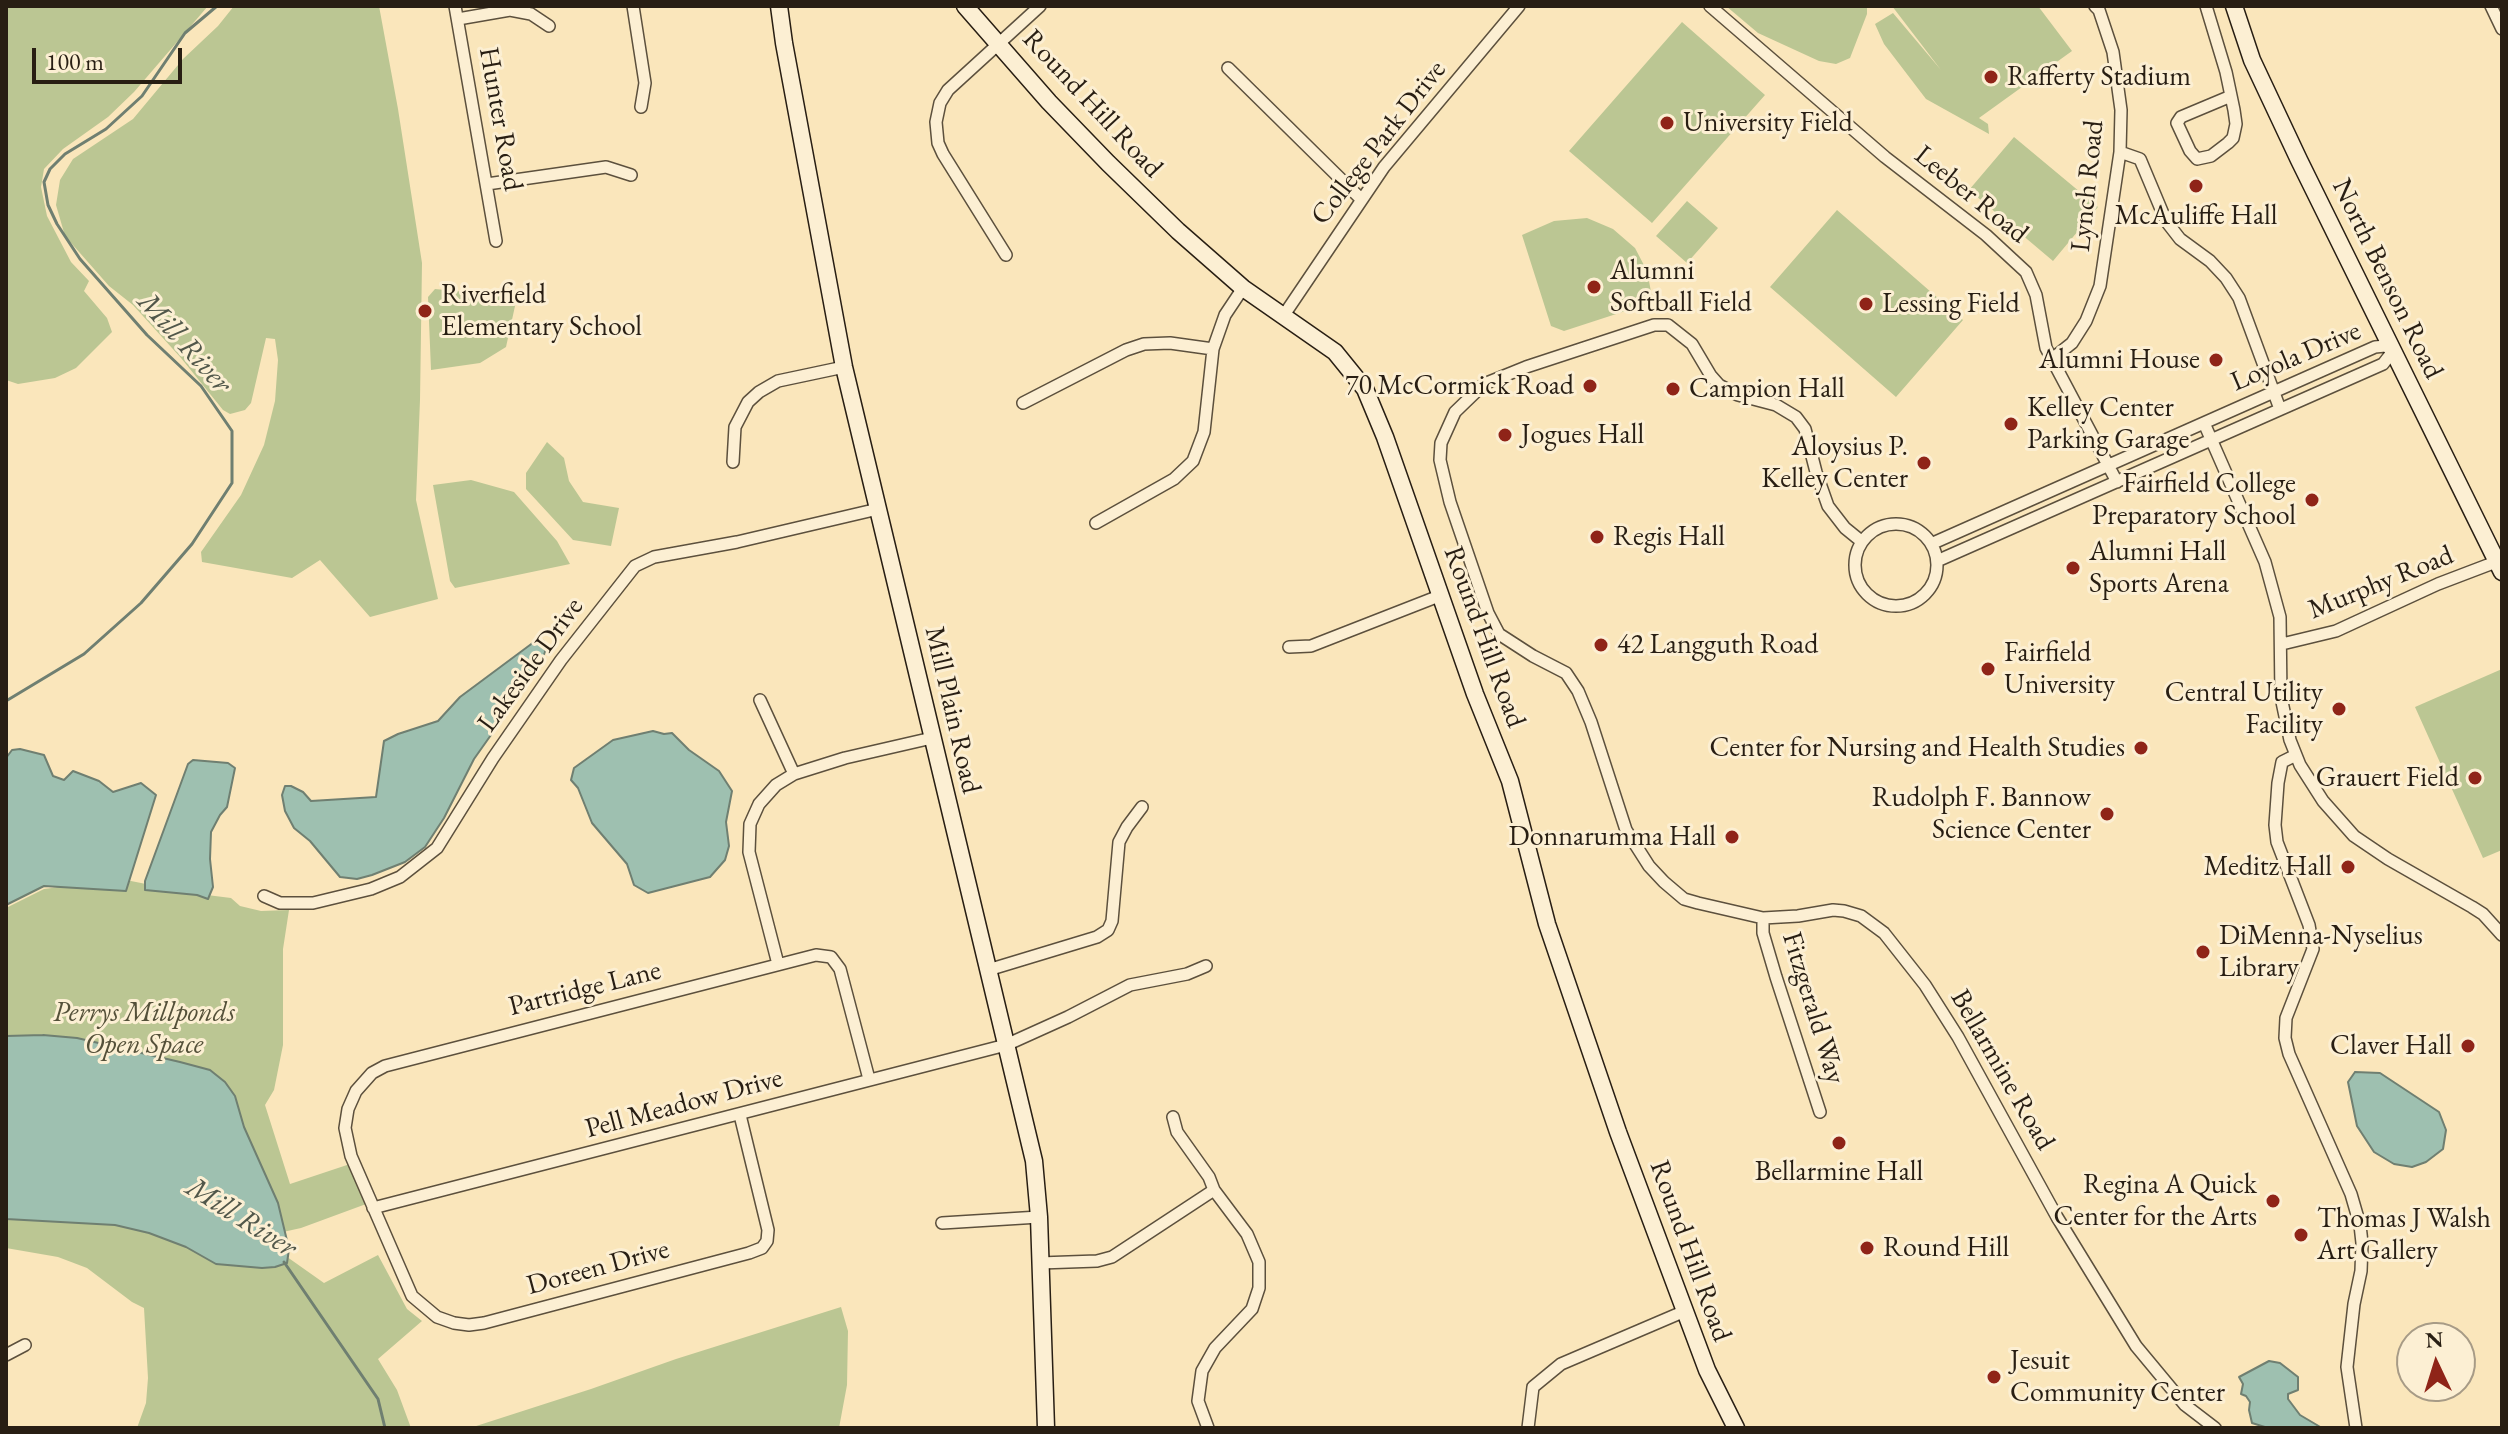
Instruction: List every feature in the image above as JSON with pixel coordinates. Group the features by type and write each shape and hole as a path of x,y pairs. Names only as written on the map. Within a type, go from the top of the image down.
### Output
{"main road":[{"name":"Mill Plain Road","path":"779,6 844,367 1034,1161 1039,1217 1046,1428"},
{"name":"Round Hill Road","path":"965,6 1049,102 1178,231 1243,288 1335,352 1365,389 1385,437 1475,694 1510,781 1539,897 1565,979 1707,1370 1736,1428"},
{"name":"North Benson Road","path":"2234,6 2248,50 2267,93 2500,565"}],"street":[{"name":"Hunter Road","path":"455,6 496,241"},
{"path":"633,6 645,83 641,107"},
{"path":"1006,255 943,154 936,132 940,103 948,90 1040,6"},
{"name":"College Park Drive","path":"1284,315 1384,167 1519,6"},
{"name":"Leeber Road","path":"1710,6 1885,157 2014,260 2032,284 2046,348 2117,482"},
{"path":"2206,6 2231,96 2236,124 2233,138 2211,156 2197,159 2177,123 2181,117 2231,96"},
{"path":"2491,6 2502,29"},
{"name":"Lynch Road","path":"2052,359 2072,343 2086,321 2100,286 2120,152 2118,85 2101,7"},
{"path":"458,19 510,10 531,14 549,26"},
{"path":"1228,68 1361,199"},
{"path":"2120,152 2140,159 2166,221 2180,239 2210,261 2239,298 2280,409"},
{"path":"487,184 606,167 631,175"},
{"path":"1096,523 1174,479 1193,461 1204,432 1213,349 1225,315 1243,288"},
{"name":"Bellarmine Road","path":"1861,541 1845,528 1828,506 1805,429 1796,417 1776,405 1738,395 1719,385 1692,344 1668,325 1654,325 1484,384 1455,412 1441,443 1440,460 1450,502 1488,613 1499,634 1566,673 1578,691 1622,820 1635,847 1664,882 1684,899 1763,918 1844,911 1874,924 1893,942 1958,1037 2057,1217 2136,1346 2185,1405 2215,1428"},
{"path":"1023,403 1126,350 1144,344 1170,343 1213,349"},
{"name":"Loyola Drive","path":"1931,544 2375,347 2385,346 2394,350 2383,364 1937,561"},
{"path":"733,462 735,427 748,402 759,392 778,381 844,367"},
{"path":"2204,423 2265,562 2280,617 2281,700 2296,755 2323,801 2354,836 2483,914 2502,935"},
{"name":"Lakeside Drive","path":"264,896 280,903 313,903 371,889 400,877 437,848 552,672 635,566 654,557 737,542 878,509"},
{"path":"1882,525 1909,525 1921,532 1931,544 1937,561 1935,577 1929,590 1918,599 1905,605 1891,606 1866,594 1858,582 1856,554 1861,541 1882,525"},
{"name":"Murphy Road","path":"2282,644 2336,631 2438,584 2500,565"},
{"path":"1289,647 1311,646 1439,596"},
{"path":"760,700 794,774"},
{"path":"778,964 749,852 748,834 753,816 766,794 794,774 845,758 932,738"},
{"path":"2296,755 2282,762 2275,825 2277,842 2309,925 2313,949 2286,1018 2285,1038 2289,1054 2351,1194 2360,1225 2361,1271 2347,1367 2356,1428"},
{"path":"988,970 1097,937 1108,930 1112,921 1119,842 1142,807"},
{"name":"Fitzgerald Way","path":"1763,918 1763,933 1820,1112"},
{"name":"Partridge Lane","path":"373,1208 351,1156 345,1128 348,1109 363,1082 378,1069 402,1061 778,964 826,955 835,960 842,974 869,1079"},
{"name":"Pell Meadow Drive","path":"373,1208 1006,1045 1130,985 1187,974 1206,966"},
{"name":"Doreen Drive","path":"373,1208 406,1287 420,1305 437,1317 454,1323 484,1323 762,1248 767,1241 768,1230 740,1115"},
{"path":"1173,1117 1177,1132 1257,1253 1259,1288 1256,1300 1247,1318 1215,1348 1202,1371 1198,1401 1208,1428"},
{"path":"1040,1263 1097,1261 1112,1257 1214,1190"},
{"path":"942,1223 1039,1217"},
{"path":"1528,1428 1533,1387 1561,1364 1685,1311"},
{"path":"6,1355 25,1345"}],"green space":[{"path":"6,6 208,6 134,92 108,117 63,149 44,169 41,187 47,216 71,262 89,281 84,291 107,318 112,332 76,368 55,378 18,384 6,380"},
{"path":"234,6 379,6 422,263 416,500 438,599 370,617 320,560 292,578 202,562 201,552 241,495 264,445 275,401 278,360 275,339 266,338 251,403 245,410 230,414 223,410 133,305 109,286 65,236 56,205 60,180 73,159 133,119 183,59"},
{"path":"1726,6 1867,6 1867,14 1850,58 1836,64 1819,61 1758,33"},
{"name":"Rafferty Stadium","path":"1892,6 2038,6 2072,51 1979,118 1988,124 1989,134 1926,99 1884,44 1875,24 1893,13 1941,70"},
{"name":"University Field","path":"1682,22 1765,95 1652,223 1569,151"},
{"path":"2014,137 2098,207 2053,261 1969,190"},
{"path":"1687,201 1718,228 1687,263 1656,236"},
{"name":"Lessing Field","path":"1837,210 1963,320 1896,397 1770,287"},
{"name":"Alumni Softball Field","path":"1587,218 1613,229 1635,248 1647,271 1653,302 1564,331 1551,326 1522,235 1554,221"},
{"path":"435,289 517,297 506,347 480,363 431,370 428,297"},
{"path":"547,442 564,458 569,481 583,502 619,508 611,546 573,540 526,489 526,473"},
{"path":"471,480 514,492 557,541 570,564 455,588 450,581 433,485"},
{"name":"Grauert Field","path":"2502,669 2502,850 2483,858 2415,707"},
{"name":"Perrys Millponds Open Space","path":"121,879 231,898 240,906 261,911 289,910 283,949 283,1045 274,1090 265,1105 290,1184 359,1161 377,1200 301,1228 274,1234 273,1247 324,1283 378,1255 407,1309 422,1321 378,1359 397,1390 411,1428 137,1428 146,1403 148,1378 144,1308 87,1268 58,1257 6,1248 6,908 44,889"},
{"path":"841,1307 848,1331 847,1385 839,1428 470,1428 676,1359"}],"water":[{"path":"538,639 544,641 545,652 539,667 474,759 444,818 425,847 405,862 372,875 357,879 340,877 310,841 294,828 285,811 282,795 285,786 303,792 311,801 376,797 384,741 438,721 460,697"},
{"path":"653,731 672,733 689,750 719,771 732,791 726,822 729,846 725,860 710,877 648,893 634,885 627,864 592,823 578,788 571,780 574,768 613,740"},
{"path":"12,750 44,755 53,776 64,780 73,771 99,781 113,792 141,783 156,795 126,891 44,886 6,905 6,758"},
{"path":"193,760 228,763 235,768 227,807 211,832 213,887 208,899 197,895 145,890 145,881 188,764"},
{"path":"6,1036 77,1038 180,1062 210,1070 225,1082 235,1096 244,1127 278,1203 289,1249 287,1263 262,1268 216,1264 186,1247 149,1233 115,1225 6,1219"},
{"path":"2355,1072 2380,1073 2439,1112 2446,1130 2443,1149 2426,1162 2412,1167 2394,1164 2374,1152 2357,1126 2348,1082"},
{"path":"2269,1361 2280,1363 2298,1377 2298,1390 2288,1394 2288,1399 2300,1415 2322,1428 2268,1428 2252,1423 2250,1402 2241,1394 2243,1384 2239,1377"}],"waterway":[{"name":"Mill River","path":"6,701 84,654 141,603 192,544 232,483 232,431 201,386 147,335 80,259 48,205 44,182 50,169 65,154 106,129 142,96 185,33 217,6"},
{"name":"Mill River","path":"284,1262 378,1399 385,1428"}],"place":[{"name":"Rafferty Stadium","path":"1991,77"},
{"name":"University Field","path":"1667,123"},
{"name":"McAuliffe Hall","path":"2196,186"},
{"name":"Alumni Softball Field","path":"1594,287"},
{"name":"Lessing Field","path":"1866,304"},
{"name":"Riverfield Elementary School","path":"425,311"},
{"name":"Alumni House","path":"2216,360"},
{"name":"70 McCormick Road","path":"1590,386"},
{"name":"Campion Hall","path":"1673,389"},
{"name":"Kelley Center Parking Garage","path":"2011,424"},
{"name":"Jogues Hall","path":"1505,435"},
{"name":"Aloysius P. Kelley Center","path":"1924,463"},
{"name":"Fairfield College Preparatory School","path":"2312,500"},
{"name":"Regis Hall","path":"1597,537"},
{"name":"Alumni Hall Sports Arena","path":"2073,568"},
{"name":"42 Langguth Road","path":"1601,645"},
{"name":"Fairfield University","path":"1988,669"},
{"name":"Central Utility Facility","path":"2339,709"},
{"name":"Center for Nursing and Health Studies","path":"2141,748"},
{"name":"Grauert Field","path":"2475,778"},
{"name":"Rudolph F. Bannow Science Center","path":"2107,814"},
{"name":"Donnarumma Hall","path":"1732,837"},
{"name":"Meditz Hall","path":"2348,867"},
{"name":"DiMenna-Nyselius Library","path":"2203,952"},
{"name":"Claver Hall","path":"2468,1046"},
{"name":"Bellarmine Hall","path":"1839,1143"},
{"name":"Regina A Quick Center for the Arts","path":"2273,1201"},
{"name":"Thomas J Walsh Art Gallery","path":"2301,1235"},
{"name":"Round Hill","path":"1867,1248"},
{"name":"Jesuit Community Center","path":"1994,1377"}]}
